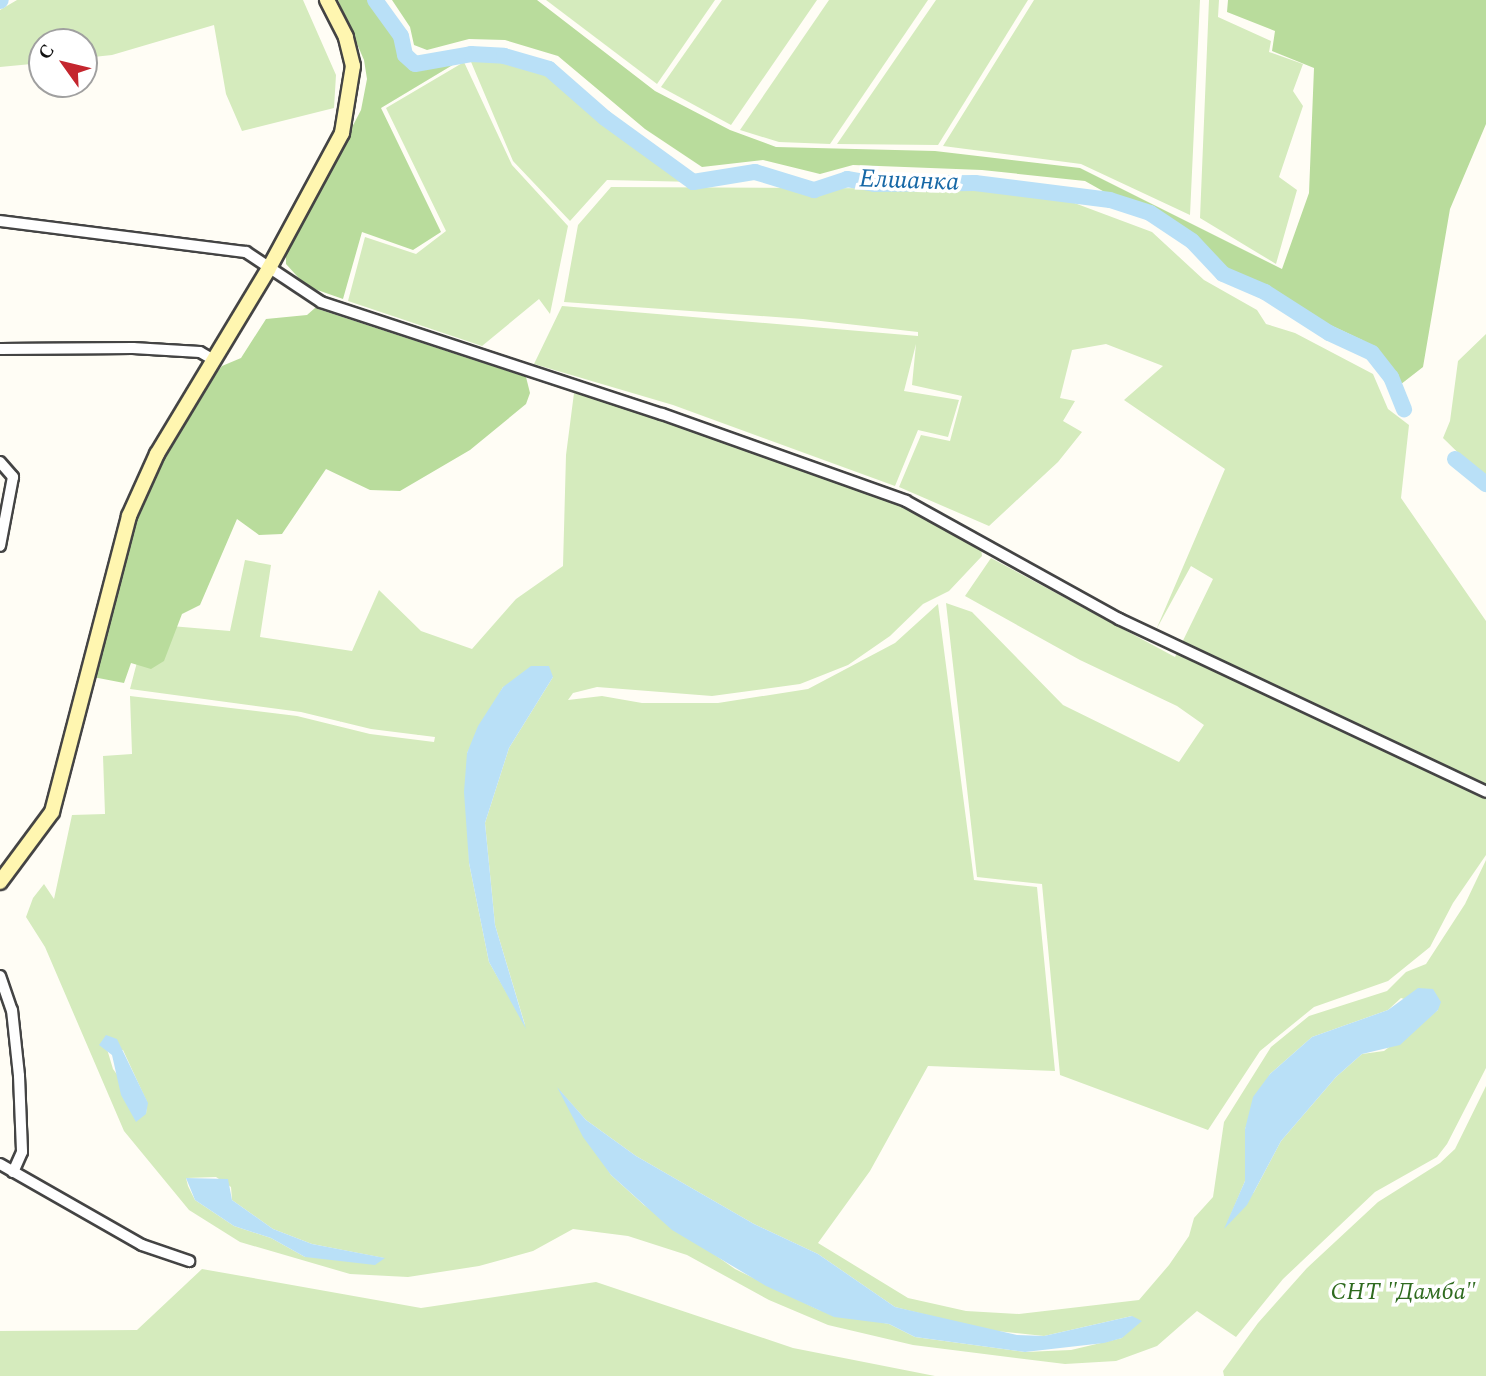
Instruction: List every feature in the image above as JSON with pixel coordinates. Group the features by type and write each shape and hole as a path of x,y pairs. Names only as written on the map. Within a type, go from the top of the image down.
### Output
{"main road":[{"path":"3,873 51,812 129,516 157,454 268,270 342,133 352,95 353,66 348,46 327,0"}],"street":[{"path":"0,221 246,252 268,270 321,302 662,414 906,501 1119,619 1486,792"},
{"path":"0,349 133,348 200,352 214,359"},
{"path":"0,462 11,471 13,485 0,546"},
{"path":"0,976 12,1010 19,1076 22,1152 13,1172"},
{"path":"0,1164 142,1245 190,1261"}],"green space":[{"path":"17,0 303,0 336,75 334,108 242,131 226,94 214,25 112,55 98,56 98,28 28,28 28,64 0,67 0,10"},
{"path":"338,0 380,0 413,58 462,53 461,60 381,108 441,232 413,250 362,232 343,299 306,286 286,264 286,254 361,110 367,79 364,60"},
{"path":"392,0 537,0 655,91 730,130 776,147 935,151 1080,168 1282,269 1309,193 1314,68 1272,51 1275,31 1227,12 1228,0 1486,0 1486,124 1450,209 1423,367 1396,388 1391,368 1362,340 1307,314 1248,277 1225,270 1189,235 1146,206 1117,199 1085,181 982,170 853,165 820,174 763,160 702,167 645,129 558,56 505,40 469,39 427,50 414,45 410,27"},
{"path":"546,0 715,0 657,84"},
{"path":"722,0 817,0 731,125 661,87"},
{"path":"829,0 928,0 830,144 779,142 740,130"},
{"path":"936,0 1028,0 938,145 837,144"},
{"path":"1034,0 1200,0 1190,215 1081,164 943,146"},
{"path":"1209,0 1219,0 1218,17 1271,41 1269,52 1303,64 1293,91 1303,106 1279,177 1297,190 1276,264 1200,218"},
{"path":"466,50 553,66 696,182 607,180 570,221 513,161"},
{"path":"464,62 512,165 568,226 550,314 539,299 482,346 348,301 365,237 416,254 446,231 386,108"},
{"path":"611,187 1012,189 1061,198 1152,232 1204,280 1257,310 1266,324 1295,333 1373,374 1388,409 1409,425 1401,498 1486,621 1486,855 1453,903 1430,947 1388,981 1314,1007 1260,1051 1208,1130 1060,1075 1042,884 977,877 946,603 972,612 1063,705 1179,762 1204,725 1177,706 1080,660 965,596 991,558 1175,657 1213,579 1191,566 1156,630 1225,469 1124,400 1163,366 1106,344 1072,350 1060,398 1075,401 1063,421 1082,432 1058,462 989,526 899,487 921,435 950,441 962,396 912,385 916,344 904,391 959,400 948,437 918,430 895,486 673,405 534,364 562,306 918,336 918,332 803,319 564,302 578,225"},
{"path":"315,308 526,377 530,393 526,404 470,450 400,491 370,490 326,469 282,534 259,535 237,519 200,605 182,614 164,661 151,669 131,663 124,683 93,677 133,524 157,468 203,391 222,366 241,358 266,319 307,315"},
{"path":"1486,334 1486,480 1443,438 1450,421 1458,361"},
{"path":"574,393 687,427 906,507 981,548 982,556 949,591 923,604 890,636 848,665 800,684 712,696 597,687 573,693 568,700 602,696 642,703 718,703 808,689 895,643 938,604 974,880 1037,887 1055,1071 928,1066 870,1171 818,1243 908,1298 966,1311 1019,1314 1139,1300 1169,1265 1189,1236 1194,1218 1213,1197 1224,1122 1271,1047 1309,1016 1387,991 1406,972 1426,964 1465,904 1486,860 1486,1068 1447,1144 1437,1157 1375,1192 1283,1279 1236,1337 1197,1311 1157,1346 1116,1361 1065,1364 913,1345 828,1325 769,1300 687,1255 628,1236 573,1229 533,1251 479,1266 408,1277 350,1274 240,1242 189,1210 124,1131 45,947 26,917 33,898 44,884 54,899 72,815 105,814 103,756 132,754 130,696 297,716 370,734 434,742 435,737 371,729 301,712 130,689 147,624 230,631 245,560 271,565 260,637 352,651 379,590 421,631 472,649 516,599 563,566 566,455","holes":["553,677 509,748 485,823 495,925 525,1025 489,962 469,863 467,753 503,687","1401,998 1438,1010 1384,1051 1362,1054 1336,1077 1281,1141 1254,1192 1226,1226 1245,1181 1245,1129 1270,1074 1312,1037 1388,1010","107,1049 123,1050 147,1102 146,1114 113,1069","560,1091 586,1120 636,1156 754,1224 818,1254 895,1307 987,1330 1044,1336 1132,1316 1122,1338 1071,1350 1025,1352 915,1337 889,1324 819,1310 735,1269 644,1205 611,1175","216,1177 231,1187 232,1200 273,1229 312,1244 384,1258 305,1257 271,1238 234,1226 195,1200 186,1178"]},
{"name":"СНТ \"Дамба\"","path":"1486,1086 1486,1376 1224,1376 1223,1371 1258,1323 1307,1268 1378,1202 1440,1163 1455,1149"},
{"path":"202,1269 421,1308 596,1282 793,1348 935,1376 0,1376 0,1331 137,1330"}],"water":[{"path":"531,666 549,666 553,677 509,748 485,823 495,925 526,1029 489,962 469,863 464,792 467,753 478,726 503,687"},
{"path":"1418,988 1433,989 1441,1002 1438,1010 1400,1045 1362,1054 1336,1077 1281,1141 1247,1205 1224,1229 1245,1181 1245,1129 1253,1097 1270,1074 1312,1037 1388,1010"},
{"path":"106,1035 117,1039 148,1103 146,1114 136,1122 121,1095 112,1055 99,1045"},
{"path":"557,1087 586,1120 636,1156 754,1224 818,1254 895,1307 1017,1335 1044,1336 1132,1316 1142,1321 1122,1338 1104,1343 1025,1352 915,1337 889,1324 834,1317 766,1286 672,1230 611,1175 583,1137"},
{"path":"186,1178 228,1179 232,1200 273,1229 312,1244 385,1258 375,1265 305,1257 271,1238 234,1226 195,1200"}],"waterway":[{"name":"Елшанка","path":"375,0 401,36 405,55 415,64 471,54 504,56 549,69 605,118 693,182 755,172 814,190 847,179 874,184 975,183 1110,200 1150,213 1192,241 1223,274 1265,292 1329,333 1372,353 1391,377 1404,410"},
{"name":"Елшанка","path":"1455,459 1486,484"}]}
